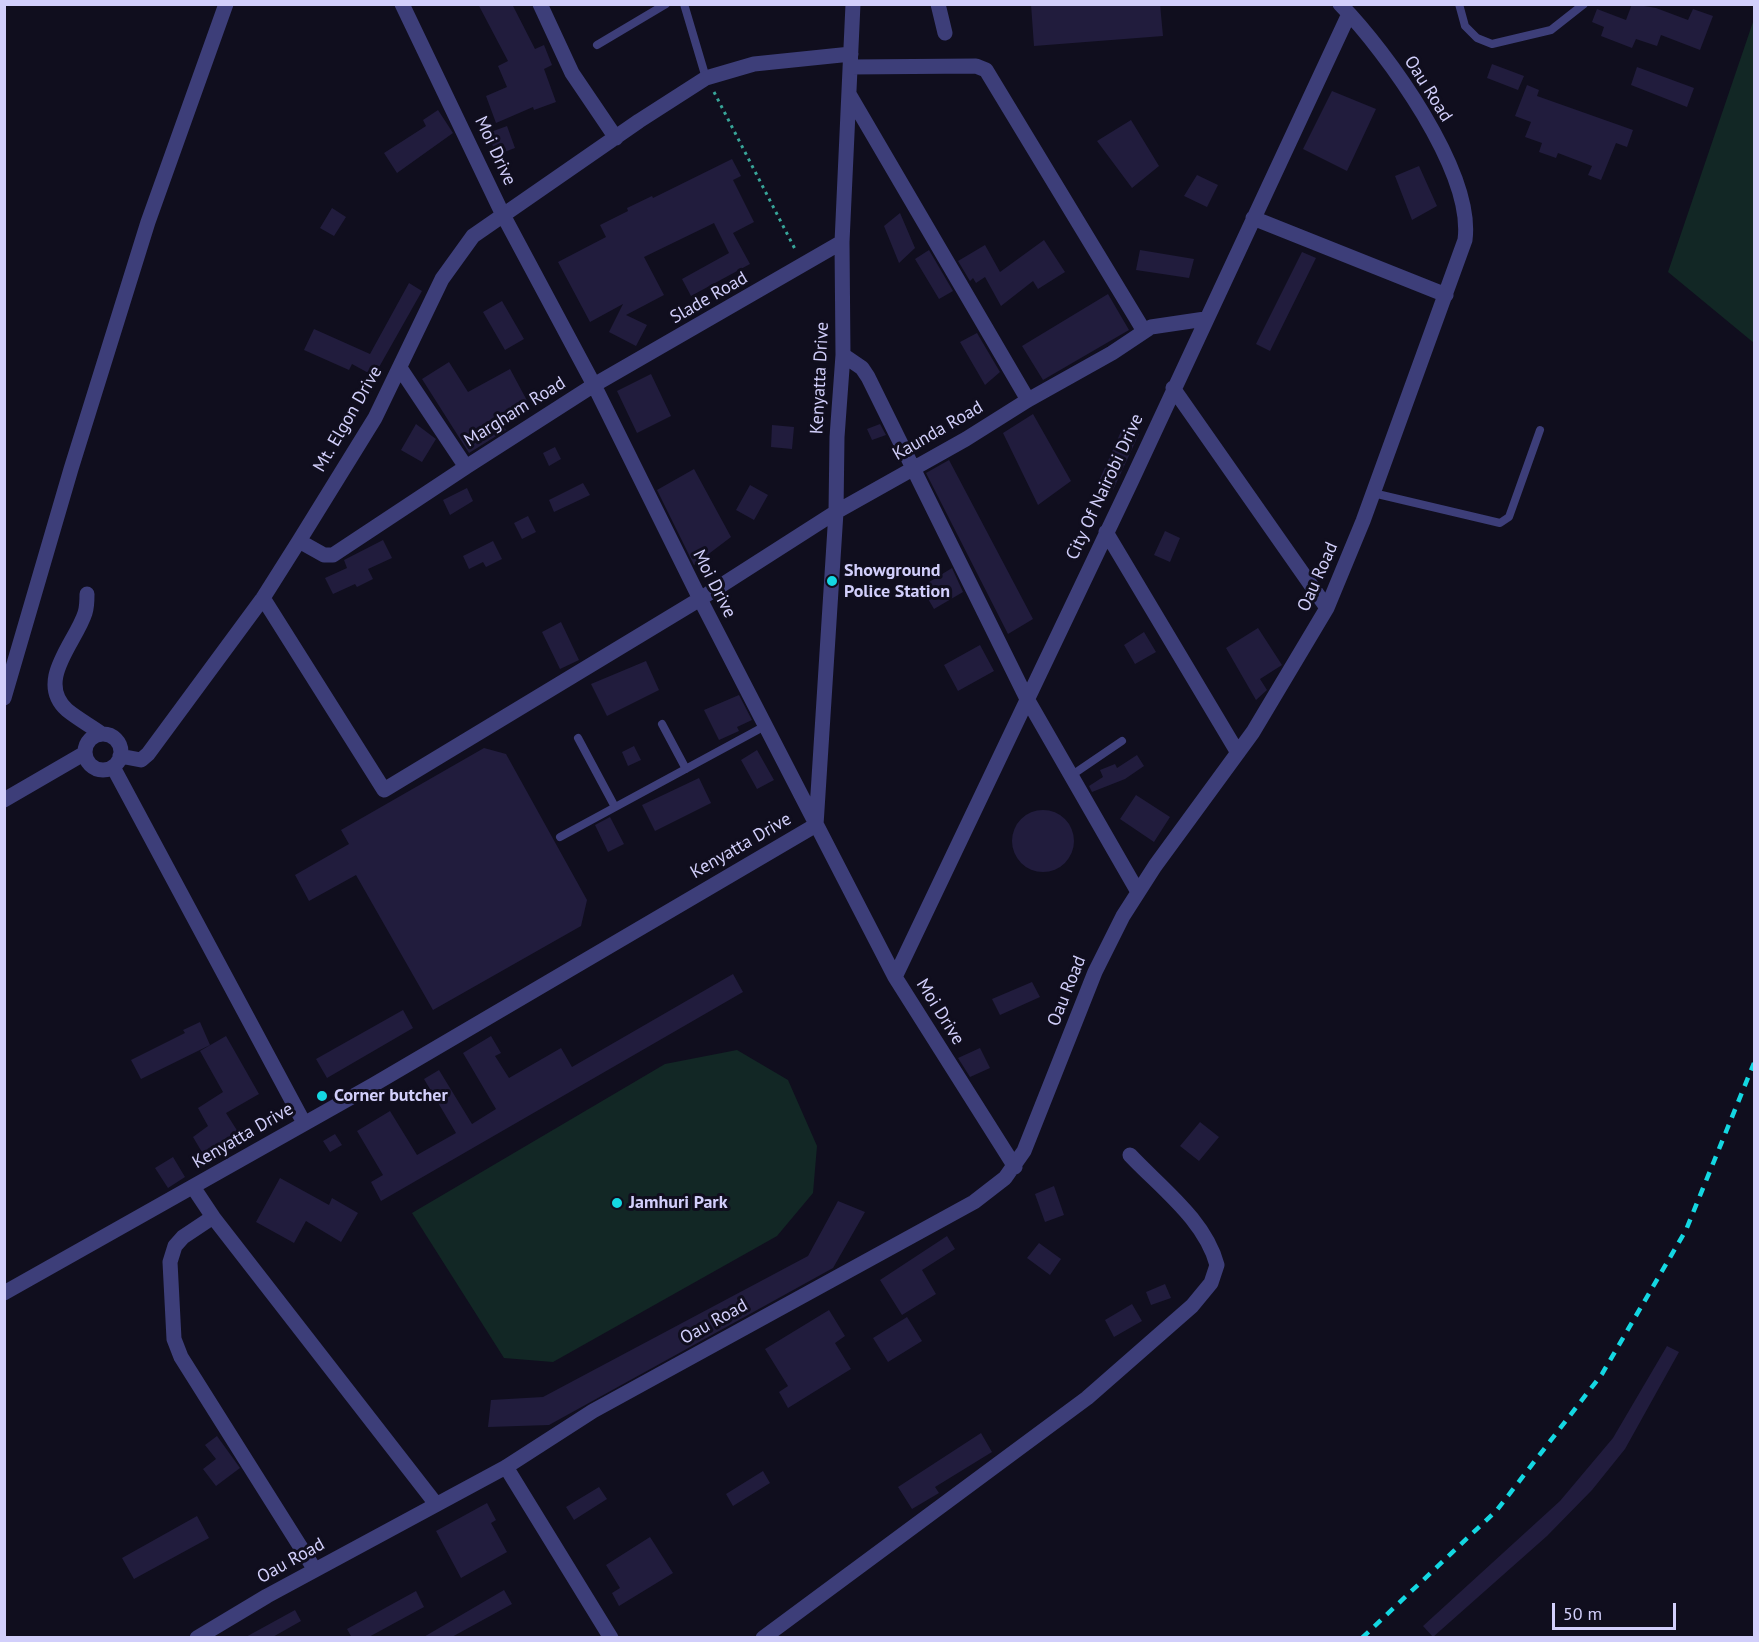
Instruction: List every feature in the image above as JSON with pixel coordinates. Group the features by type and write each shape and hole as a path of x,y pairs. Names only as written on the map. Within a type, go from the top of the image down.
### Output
{"street":[{"path":"4,698 71,469 148,222 226,4"},
{"name":"Moi Drive","path":"402,4 502,213 594,385 700,599 895,977 1015,1167"},
{"path":"540,4 572,74 616,138"},
{"name":"Kenyatta Drive","path":"4,1293 304,1123 816,825 836,512 837,437 843,355 842,243 853,4"},
{"path":"938,4 945,33"},
{"name":"City Of Nairobi Drive","path":"895,977 1253,218 1344,9"},
{"name":"Oau Road","path":"197,1638 315,1570 506,1467 603,1406 974,1202 996,1187 1015,1167 1030,1138 1095,972 1123,916 1276,698 1328,608 1446,295 1466,233 1461,190 1420,110 1391,66 1344,9"},
{"name":"Mt. Elgon Drive","path":"116,761 141,760 148,754 263,598 375,418 432,297 462,248 502,213 706,78 754,64 851,61 976,66 986,70 1144,331"},
{"path":"849,93 1028,399"},
{"path":"1253,218 1446,295"},
{"name":"Slade Road","path":"594,385 842,243"},
{"name":"Kaunda Road","path":"263,598 384,790 700,599 836,512 966,440 1028,399 1112,353 1144,331 1157,325 1205,319"},
{"path":"843,355 855,362 868,377 915,468 1026,697 1138,892"},
{"name":"Margham Road","path":"400,368 466,467 594,385"},
{"path":"1173,388 1328,608"},
{"path":"299,541 324,555 333,555 466,467"},
{"path":"1106,532 1238,753"},
{"path":"87,594 86,611 60,660 56,678 56,696 67,709 102,734 111,736 118,742 116,761 304,1123"},
{"path":"102,734 93,737 87,744 85,753 88,762 95,768 104,770 116,761"},
{"path":"4,800 25,790 85,753"},
{"path":"763,1638 1086,1398 1157,1340 1204,1293 1217,1265 1209,1241 1197,1225 1130,1155"},
{"path":"193,1186 213,1217 436,1504"},
{"path":"213,1217 183,1237 175,1246 170,1262 174,1339 182,1357 315,1570"},
{"path":"506,1467 610,1638"}],"lane":[{"path":"597,45 666,4"},
{"path":"684,4 706,78"},
{"path":"1459,4 1465,27 1477,38 1492,44 1551,30 1584,4"},
{"path":"1373,493 1500,523 1505,522 1509,517 1540,430"},
{"path":"662,724 686,769"},
{"path":"560,837 765,726"},
{"path":"578,738 615,807"},
{"path":"1072,775 1122,741"}],"path":[{"path":"706,78 804,266"}],"green space":[{"path":"1754,19 1754,343 1668,272"},
{"name":"Jamhuri Park","path":"737,1050 788,1080 817,1146 813,1193 777,1236 553,1362 504,1358 412,1213 665,1064"}],"building":[{"path":"478,4 512,4 535,49 544,45 552,65 544,69 556,102 534,110 533,107 496,123 486,96 507,87 498,66 508,61"},
{"path":"1031,4 1160,4 1163,36 1034,46"},
{"path":"1632,4 1656,8 1688,20 1693,9 1713,16 1700,50 1661,35 1657,46 1636,39 1632,48 1601,36 1604,27 1592,22 1597,9 1626,20"},
{"path":"1492,64 1524,76 1518,90 1487,78"},
{"path":"1637,67 1694,88 1687,107 1631,85"},
{"path":"1527,85 1539,90 1537,96 1633,130 1627,147 1616,143 1601,180 1588,175 1592,166 1558,153 1556,158 1539,152 1542,143 1525,137 1531,122 1515,116"},
{"path":"1332,91 1376,109 1347,171 1303,149"},
{"path":"438,110 453,133 397,173 384,153 426,126 423,120"},
{"path":"1131,120 1159,166 1132,188 1097,141"},
{"path":"507,126 515,148 496,155 488,133"},
{"path":"732,159 741,176 733,180 754,222 733,233 750,264 691,296 682,279 729,253 714,223 644,257 664,295 626,315 647,325 636,346 609,332 623,304 590,322 558,262 606,237 600,225 628,211 627,208 652,196 653,198"},
{"path":"1419,166 1437,206 1412,220 1395,176"},
{"path":"1197,175 1218,185 1207,207 1184,196"},
{"path":"332,208 346,217 334,236 320,228"},
{"path":"900,213 915,248 899,263 884,226"},
{"path":"1044,240 1065,272 1038,289 1033,281 1001,306 985,277 976,283 973,278 970,281 958,261 985,245 1000,272"},
{"path":"929,250 953,291 939,299 915,259"},
{"path":"1140,250 1194,259 1189,278 1136,270"},
{"path":"1302,252 1316,258 1270,351 1256,344"},
{"path":"409,283 422,291 374,376 352,364 349,370 304,350 314,329 370,354"},
{"path":"1108,294 1129,330 1043,380 1022,346"},
{"path":"502,301 524,339 505,350 483,312"},
{"path":"977,333 1000,372 985,385 960,342"},
{"path":"449,362 468,392 510,369 531,408 502,423 506,430 469,453 422,379"},
{"path":"651,374 671,416 637,433 617,391"},
{"path":"1033,414 1071,481 1038,505 1003,433"},
{"path":"416,424 436,439 422,462 401,450"},
{"path":"880,424 886,435 872,440 867,429"},
{"path":"772,425 794,427 792,449 771,447"},
{"path":"1123,427 1139,434 1113,490 1098,483"},
{"path":"555,447 561,459 549,466 543,453"},
{"path":"949,460 1033,619 1008,634 926,473"},
{"path":"694,469 731,537 694,565 657,490"},
{"path":"583,483 590,495 554,512 549,500"},
{"path":"750,485 768,495 754,520 736,510"},
{"path":"467,488 473,501 450,515 443,500"},
{"path":"528,516 536,532 522,539 514,523"},
{"path":"1165,531 1180,538 1170,562 1154,555"},
{"path":"383,540 392,558 368,569 373,579 357,587 355,584 333,594 325,578 347,568 344,560"},
{"path":"493,541 502,559 486,567 483,562 469,569 463,556"},
{"path":"952,568 963,592 934,609 921,587"},
{"path":"561,622 579,660 560,669 542,632"},
{"path":"1258,628 1282,665 1260,679 1267,690 1256,700 1226,648"},
{"path":"1144,632 1156,652 1135,664 1124,645"},
{"path":"980,645 994,671 958,691 944,665"},
{"path":"646,661 659,690 607,716 591,684"},
{"path":"739,695 752,720 737,727 739,731 719,740 704,710"},
{"path":"634,746 641,760 628,766 622,752"},
{"path":"484,748 506,754 587,900 581,926 433,1010 356,875 309,901 295,875 349,844 341,830"},
{"path":"757,750 774,780 757,789 741,760"},
{"path":"1137,755 1144,766 1125,779 1092,792 1089,786 1103,777 1100,770 1115,764 1117,768"},
{"path":"699,778 711,803 655,831 642,805"},
{"path":"1136,795 1170,817 1154,842 1120,819"},
{"path":"1043,810 1065,819 1074,841 1065,863 1043,872 1021,863 1012,841 1021,819"},
{"path":"610,817 624,844 608,852 595,825"},
{"path":"733,974 743,992 381,1201 371,1182 383,1175 357,1131 390,1111 417,1155 456,1133 424,1079 439,1070 472,1124 496,1109 463,1053 491,1036 501,1053 495,1056 509,1078 561,1048 572,1067"},
{"path":"1032,982 1040,997 1000,1015 992,999"},
{"path":"403,1010 413,1028 327,1078 316,1059"},
{"path":"200,1022 210,1045 141,1079 131,1060 185,1033 183,1030"},
{"path":"226,1036 259,1094 226,1113 238,1132 215,1146 221,1157 209,1164 193,1137 208,1126 198,1108 223,1092 200,1051"},
{"path":"980,1048 990,1068 970,1077 958,1058"},
{"path":"1200,1122 1219,1137 1199,1161 1180,1146"},
{"path":"335,1134 342,1145 330,1152 323,1141"},
{"path":"173,1157 185,1177 168,1188 155,1168"},
{"path":"280,1178 329,1205 332,1198 358,1213 341,1242 306,1221 294,1243 256,1222"},
{"path":"1054,1186 1064,1215 1045,1222 1035,1194"},
{"path":"838,1201 865,1212 833,1268 549,1425 488,1427 491,1400 543,1397 808,1256"},
{"path":"947,1236 955,1249 922,1270 936,1294 902,1315 880,1280"},
{"path":"1039,1243 1061,1259 1050,1275 1027,1258"},
{"path":"1165,1284 1171,1298 1151,1305 1146,1292"},
{"path":"1132,1304 1142,1321 1114,1337 1105,1320"},
{"path":"829,1310 845,1336 835,1343 851,1369 788,1408 779,1392 788,1386 765,1349"},
{"path":"907,1317 922,1341 888,1362 873,1338"},
{"path":"1667,1346 1679,1352 1625,1449 1592,1490 1547,1536 1433,1637 1423,1626 1560,1501 1613,1438"},
{"path":"981,1433 992,1452 935,1487 939,1493 912,1509 898,1487"},
{"path":"217,1436 240,1468 216,1486 203,1469 216,1459 205,1445"},
{"path":"763,1471 770,1483 733,1506 726,1494"},
{"path":"599,1487 607,1499 574,1520 566,1507"},
{"path":"487,1503 496,1520 491,1523 507,1552 461,1578 436,1531"},
{"path":"197,1516 209,1538 134,1579 122,1558"},
{"path":"650,1537 673,1573 619,1606 612,1593 620,1588 606,1565"},
{"path":"504,1590 512,1604 450,1638 422,1638"},
{"path":"416,1591 424,1607 367,1638 352,1638 347,1629"},
{"path":"295,1610 301,1621 271,1638 244,1638"}],"railway":[{"path":"1362,1638 1497,1510 1602,1374 1686,1230 1754,1063"}],"place":[{"name":"Showground Police Station","path":"832,581"},
{"name":"Corner butcher","path":"322,1096"},
{"name":"Jamhuri Park","path":"617,1203"}]}
